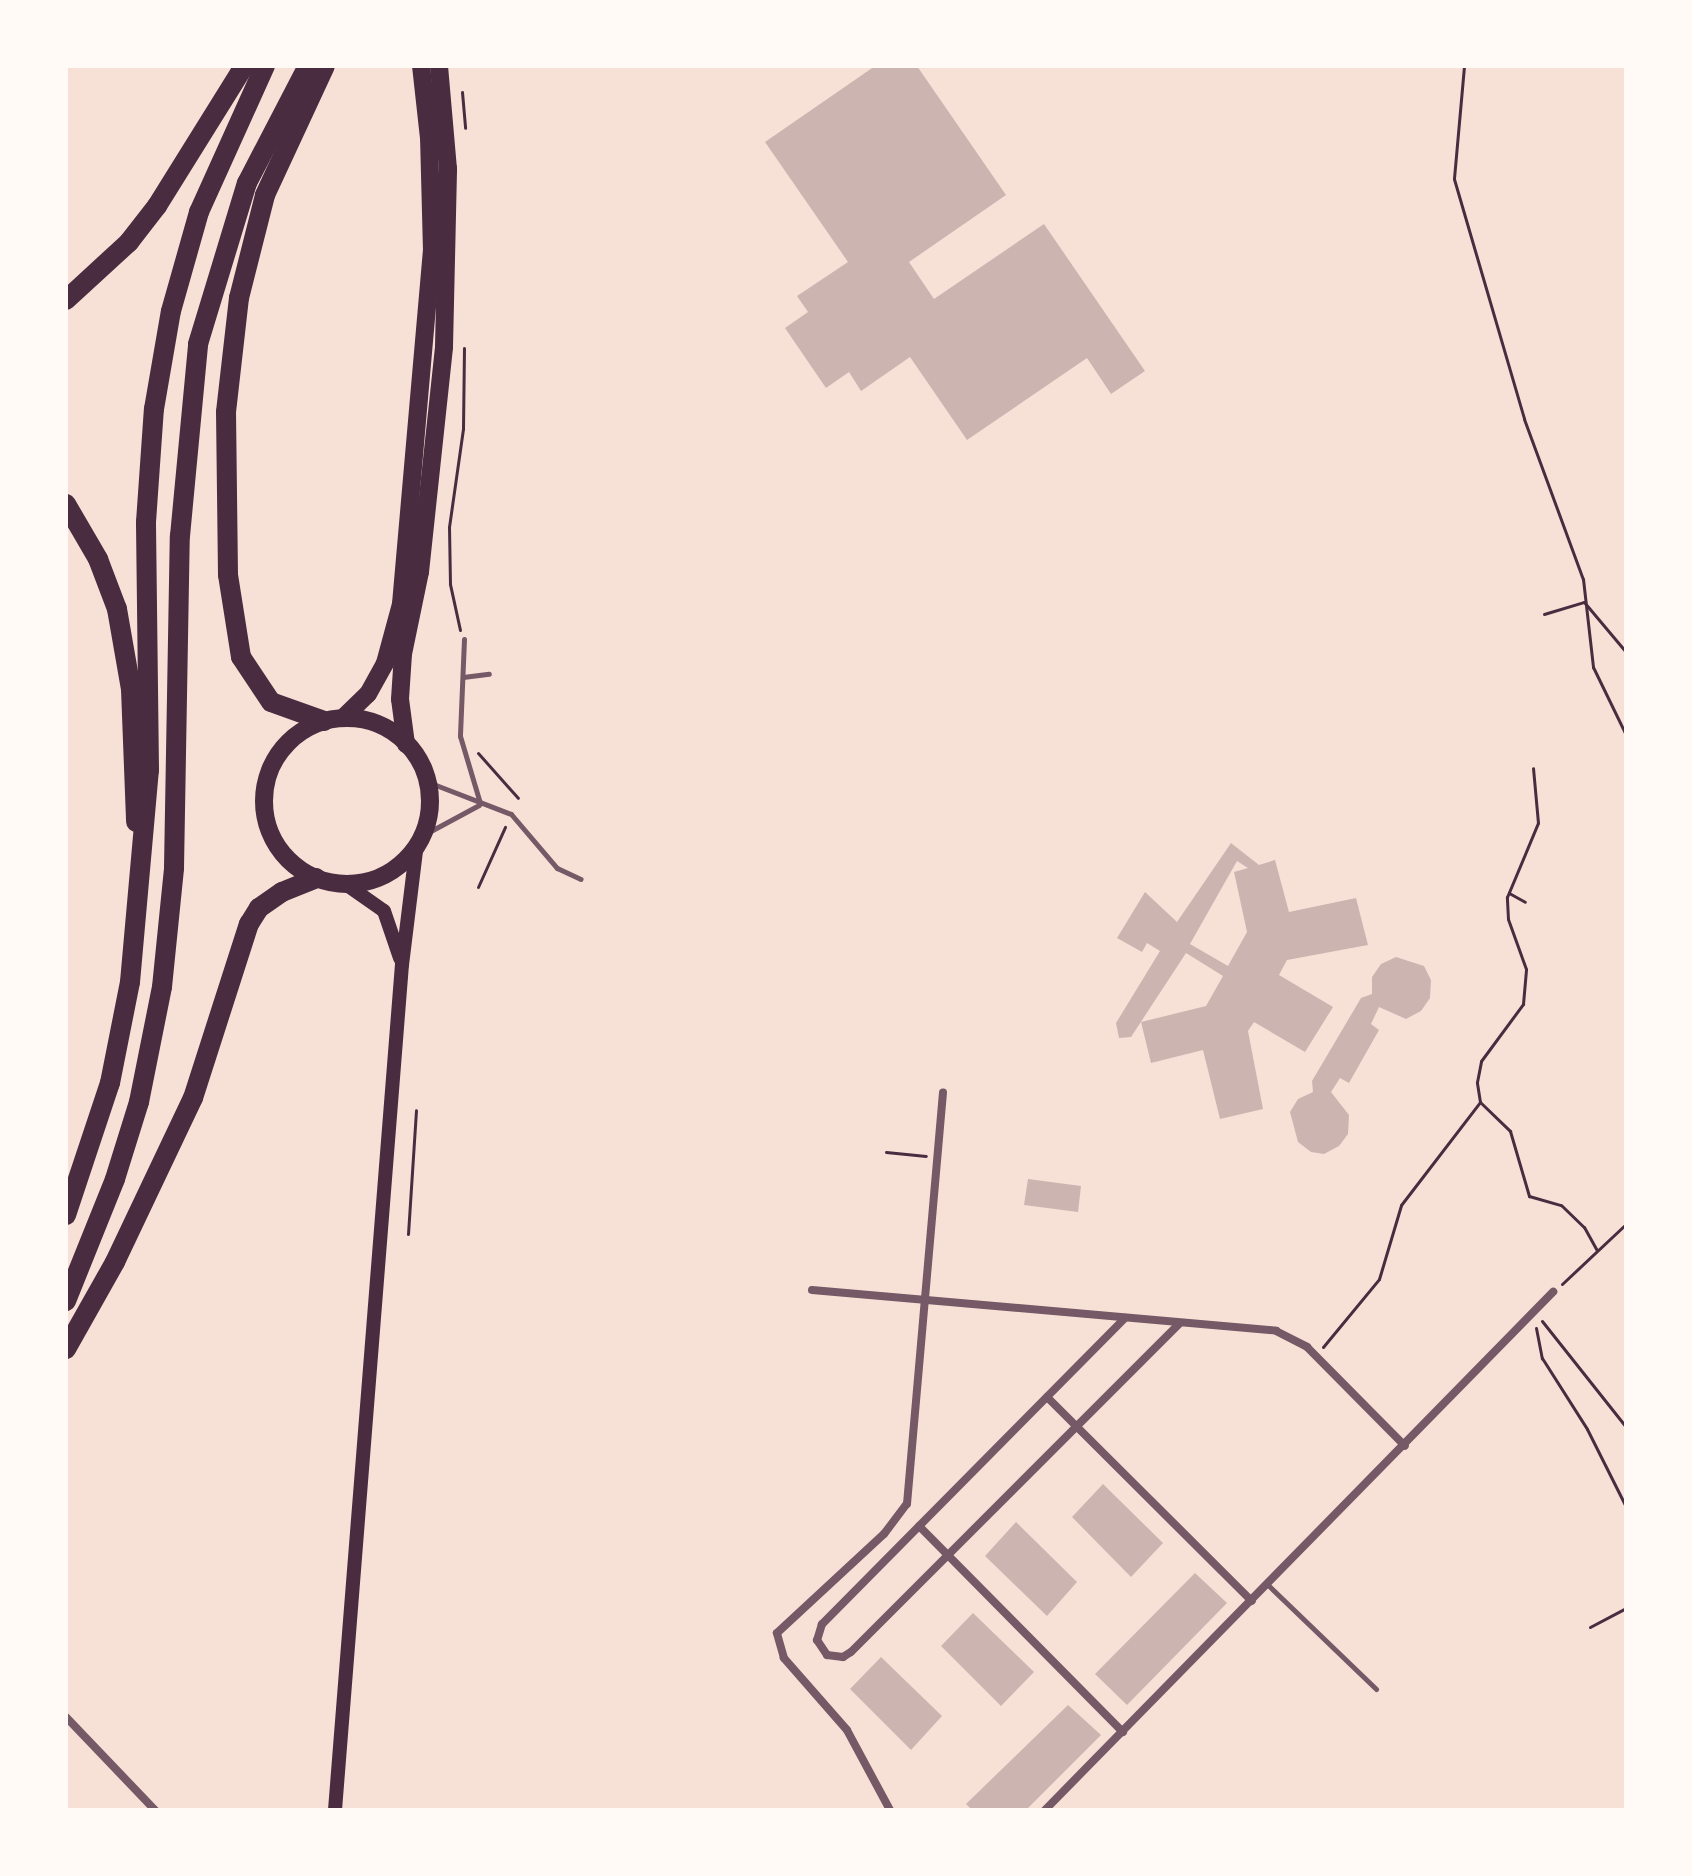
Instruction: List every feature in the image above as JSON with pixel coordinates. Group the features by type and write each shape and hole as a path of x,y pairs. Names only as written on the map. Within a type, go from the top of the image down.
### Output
{"highway":[{"path":"66,300 129,242 157,206 244,66"},
{"path":"66,1215 110,1083 130,982 142,873 149,770 146,522 154,409 171,311 199,212 265,66"},
{"path":"66,1301 123,1153 162,987 174,868 181,522 198,344 247,183 308,66"},
{"path":"325,66 265,195 239,298 226,412 228,575 241,657 271,702 334,719 367,720 406,744"},
{"path":"421,66 432,251 401,604 385,663 368,694 334,719 281,748 264,796 267,822 277,845 316,878 347,885 374,881 397,869 416,851 427,833 428,782 406,744 400,699 403,654 420,572 444,347 448,169 439,66"},
{"path":"66,504 98,559 117,609 131,689 132,794 142,873"},
{"path":"66,1349 115,1262 193,1098 249,924 271,900 316,878"}],"main road":[{"path":"335,1810 402,965 416,851"},
{"path":"347,885 384,911 402,965"}],"street":[{"path":"890,1810 847,1730 784,1658 777,1633 884,1534 907,1504 943,1093"},
{"path":"812,1290 1276,1331 1316,1356 1405,1446"},
{"path":"1045,1810 1533,1317 1553,1292"},
{"path":"1125,1318 822,1624 817,1640 821,1648 835,1658 851,1652 1180,1323"},
{"path":"1047,1397 1252,1601"},
{"path":"919,1526 1123,1732"},
{"path":"66,1717 155,1810"}],"lane":[{"path":"464,639 460,736 480,804"},
{"path":"463,677 489,674"},
{"path":"428,782 511,814 557,868 581,879"},
{"path":"427,833 480,804"},
{"path":"1268,1585 1376,1689"}],"path":[{"path":"1464,66 1454,179 1524,419 1583,579 1593,667 1626,735"},
{"path":"1544,614 1584,602"},
{"path":"1584,602 1626,652"},
{"path":"477,751 518,798"},
{"path":"1316,1356 1379,1279 1401,1205 1480,1102 1481,1061 1523,1004 1526,969 1508,919 1509,893 1538,823 1533,768"},
{"path":"478,887 507,824"},
{"path":"1509,893 1525,902"},
{"path":"1480,1102 1510,1131 1529,1196 1561,1205 1584,1227 1597,1250"},
{"path":"408,1234 416,1110"},
{"path":"886,1152 938,1157"},
{"path":"1553,1292 1626,1224"},
{"path":"1533,1317 1564,1345 1626,1427"},
{"path":"1533,1317 1542,1358 1587,1429 1626,1507"},
{"path":"1590,1627 1626,1608"}],"building":[{"path":"875,66 917,66 1006,195 909,262 934,299 1044,224 1145,371 1111,394 1087,358 967,440 910,357 861,391 849,372 826,388 785,328 808,312 797,296 848,262 765,142"},
{"path":"1231,843 1259,865 1275,860 1289,912 1356,898 1368,945 1287,960 1279,975 1333,1007 1305,1052 1254,1022 1248,1031 1263,1109 1220,1119 1203,1050 1151,1063 1141,1022 1206,1006 1223,976 1186,953 1131,1037 1119,1038 1116,1023 1160,951 1147,943 1142,952 1117,938 1145,892 1177,922","holes":["1237,861 1248,868 1234,872 1247,932 1228,966 1190,944"]},
{"path":"1396,957 1424,966 1431,980 1430,998 1421,1011 1406,1019 1379,1007 1371,1024 1379,1030 1349,1083 1340,1078 1331,1092 1349,1115 1348,1134 1339,1146 1324,1154 1311,1152 1298,1142 1290,1112 1298,1099 1313,1092 1312,1081 1361,998 1372,994 1372,977 1381,964"},
{"path":"1028,1179 1081,1186 1078,1212 1024,1205"},
{"path":"1103,1484 1163,1543 1131,1577 1072,1517"},
{"path":"1016,1522 1077,1582 1047,1616 985,1556"},
{"path":"1195,1573 1227,1603 1127,1705 1095,1674"},
{"path":"973,1613 1034,1672 1001,1706 941,1646"},
{"path":"881,1657 942,1716 911,1750 850,1689"},
{"path":"1068,1705 1101,1735 1026,1810 972,1810 966,1804"}]}
